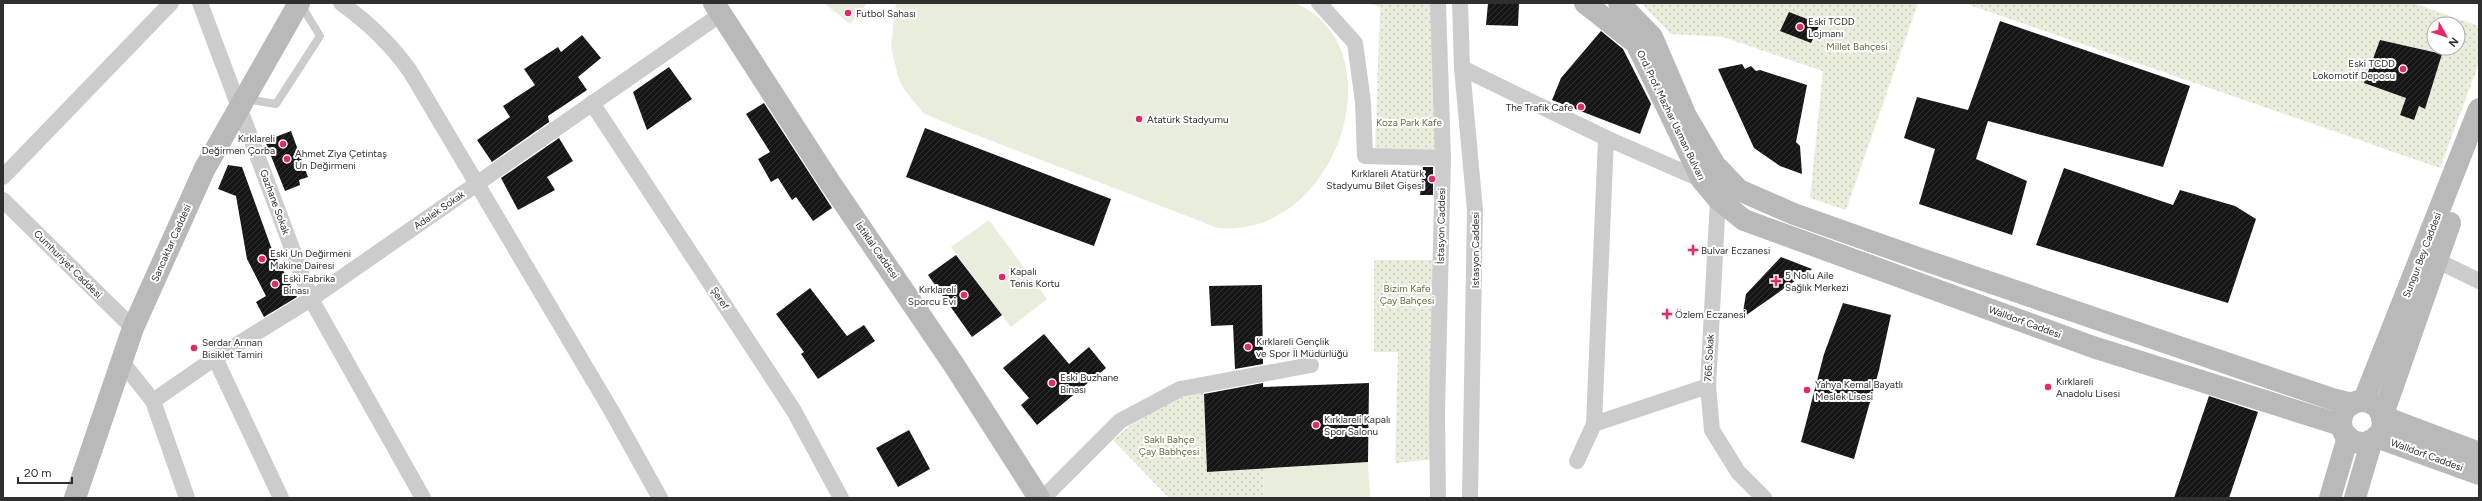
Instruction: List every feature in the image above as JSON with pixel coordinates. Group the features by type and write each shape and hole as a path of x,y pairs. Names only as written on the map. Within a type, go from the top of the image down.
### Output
{"main road":[{"name":"Sancaktar Caddesi","path":"75,498 133,328 205,168 241,102 299,3"},
{"name":"Ord. Prof. Mazhar Usman Bulvarı","path":"1586,3 1636,43 1702,180 1718,199"},
{"name":"Ord. Prof. Mazhar Usman Bulvarı","path":"1619,3 1652,38 1686,116 1715,165 1740,190 1794,214 1921,259 2332,399 2358,402"},
{"name":"İstiklal Caddesi","path":"718,9 830,181 950,358 1039,498"},
{"name":"Sungur Bey Caddesi","path":"2358,402 2479,109"},
{"name":"Sungur Bey Caddesi","path":"2356,498 2378,428 2479,141"},
{"name":"Walldorf Caddesi","path":"1718,199 1744,220 2078,341 2345,431"},
{"path":"2330,498 2345,431 2343,412 2358,402 2375,406 2378,428 2359,442 2345,431"},
{"name":"Walldorf Caddesi","path":"2378,428 2392,420 2479,453"},
{"name":"Walldorf Caddesi","path":"2378,428 2479,474"}],"street":[{"path":"3,177 171,3"},
{"name":"Gazhane Sokak","path":"200,3 241,102 311,299 423,498"},
{"path":"341,3 370,24 392,45 410,71 611,410 660,498"},
{"path":"1319,3 1355,43 1363,102 1365,156 1443,158"},
{"name":"İstasyon Caddesi","path":"1438,3 1443,158 1437,414 1438,498"},
{"name":"Istasyon Caddesi","path":"1460,3 1462,68 1475,210 1470,498"},
{"name":"Adalek Sokak","path":"153,401 215,358 311,299 477,184 592,103 718,9"},
{"path":"1462,68 1606,138 1702,180"},
{"name":"Şeref","path":"592,103 794,411 841,498"},
{"path":"1577,460 1594,424 1606,138"},
{"name":"766. Sokak","path":"1718,199 1708,386 1712,430 1738,472 1764,498"},
{"name":"Cumhuriyet Caddesi","path":"3,200 133,328"},
{"path":"2436,260 2479,281"},
{"path":"215,358 281,498"},
{"path":"122,362 153,401 187,498"},
{"path":"1043,498 1120,421 1180,389 1311,365"},
{"path":"1594,424 1708,386"}],"lane":[{"path":"241,102 276,104 320,36 299,3"}],"green space":[{"name":"Futbol Sahası","path":"824,3 867,3 850,24"},
{"name":"Atatürk Stadyumu","path":"896,3 1295,3 1326,26 1344,58 1348,96 1340,136 1323,173 1295,204 1260,223 1218,228 958,128 923,113 904,89 898,77 891,46"},
{"name":"Koza Park Kafe","path":"1367,3 1438,3 1443,158 1375,153 1380,7"},
{"name":"Millet Bahçesi","path":"1641,3 1918,3 1846,210 1810,198 1823,71 1723,37 1671,34"},
{"path":"1964,3 2413,3 2450,16 2426,16 2426,56 2466,56 2466,21 2479,26 2479,63 2440,168"},
{"name":"Kapalı Tenis Kortu","path":"989,220 1047,299 1011,327 951,247"},
{"name":"Bizim Kafe Çay Bahçesi","path":"1374,260 1440,260 1437,459 1395,463 1398,352 1374,352"},
{"name":"Saklı Bahçe Çay Babhçesi","path":"1204,391 1207,472 1263,469 1264,498 1169,498 1113,440 1135,422 1155,409 1177,399"},
{"path":"1368,462 1370,498 1264,498 1263,469"}],"building":[{"path":"1488,3 1519,3 1518,26 1486,25"},
{"name":"Eski TCDD Lojmanı","path":"1789,12 1820,24 1811,43 1780,31"},
{"path":"2000,21 2190,86 2163,167 1988,121 1976,159 2027,181 2012,235 1919,204 1935,149 1904,138 1917,97 1968,110"},
{"path":"1601,31 1623,49 1651,104 1640,134 1552,100 1561,78"},
{"path":"582,35 601,58 578,77 587,90 548,116 549,122 492,162 477,140 510,117 503,106 535,85 524,69 558,47 561,52"},
{"name":"Eski TCDD Lokomotif Deposu","path":"2380,40 2426,50 2426,56 2441,56 2425,109 2419,106 2414,120 2400,115 2406,98 2364,83"},
{"path":"1742,64 1745,69 1751,66 1756,71 1760,70 1807,85 1796,142 1800,146 1802,174 1780,166 1754,148 1718,69"},
{"path":"669,67 692,99 647,130 633,92"},
{"path":"764,103 832,208 813,221 796,197 792,200 778,178 771,182 758,159 770,152 746,114"},
{"path":"925,128 1111,199 1094,246 906,177"},
{"name":"Ahmet Ziya Çetintaş Un Değirmeni","path":"291,131 308,177 299,180 300,185 285,191 265,141"},
{"path":"559,138 573,161 547,177 555,190 518,210 501,178"},
{"path":"228,165 242,167 271,247 297,297 264,317 256,302 266,296 247,259 236,196 218,189"},
{"path":"1423,167 1433,167 1433,195 1420,195"},
{"path":"2064,168 2173,205 2180,190 2235,206 2256,219 2228,303 2036,245"},
{"name":"Kırklareli Sporcu Evi","path":"956,255 1002,315 972,337 928,275"},
{"name":"5 Nolu Aile Sağlık Merkezi","path":"1781,257 1812,269 1742,318 1746,294"},
{"name":"Kırklareli Gençlik ve Spor İl Müdürlüğü","path":"1262,285 1263,364 1235,369 1233,325 1211,326 1209,286"},
{"path":"810,288 847,336 864,325 875,341 818,379 801,354 804,352 776,314"},
{"path":"1843,303 1891,315 1879,370 1854,459 1801,442 1824,354"},
{"name":"Eski Buzhane Binası","path":"1044,334 1069,364 1089,347 1106,368 1037,425 1021,405 1029,398 1003,368"},
{"name":"Kırklareli Kapalı Spor Salonu","path":"1263,383 1263,387 1369,383 1368,462 1207,472 1204,394"},
{"path":"2209,396 2258,412 2229,498 2174,498"},
{"path":"909,430 930,469 898,487 876,448"}],"place":[{"name":"Futbol Sahası","path":"848,13"},
{"name":"Eski TCDD Lojmanı","path":"1800,27"},
{"name":"Eski TCDD Lokomotif Deposu","path":"2403,69"},
{"name":"The Trafik Cafe","path":"1581,107"},
{"name":"Atatürk Stadyumu","path":"1139,119"},
{"name":"Kırklareli Değirmen Çorba","path":"283,144"},
{"name":"Ahmet Ziya Çetintaş Un Değirmeni","path":"287,159"},
{"name":"Kırklareli Atatürk Stadyumu Bilet Gişesi","path":"1432,179"},
{"name":"Bulvar Eczanesi","path":"1693,250"},
{"name":"Eski Un Değirmeni Makine Dairesi","path":"262,259"},
{"name":"Kapalı Tenis Kortu","path":"1002,277"},
{"name":"5 Nolu Aile Sağlık Merkezi","path":"1776,281"},
{"name":"Eski Fabrika Binası","path":"275,284"},
{"name":"Kırklareli Sporcu Evi","path":"964,295"},
{"name":"Özlem Eczanesi","path":"1667,314"},
{"name":"Kırklareli Gençlik ve Spor İl Müdürlüğü","path":"1248,347"},
{"name":"Serdar Arınan Bisiklet Tamiri","path":"194,348"},
{"name":"Eski Buzhane Binası","path":"1052,383"},
{"name":"Kırklareli Anadolu Lisesi","path":"2048,387"},
{"name":"Yahya Kemal Bayatlı Meslek Lisesi","path":"1807,390"},
{"name":"Kırklareli Kapalı Spor Salonu","path":"1316,425"}]}
